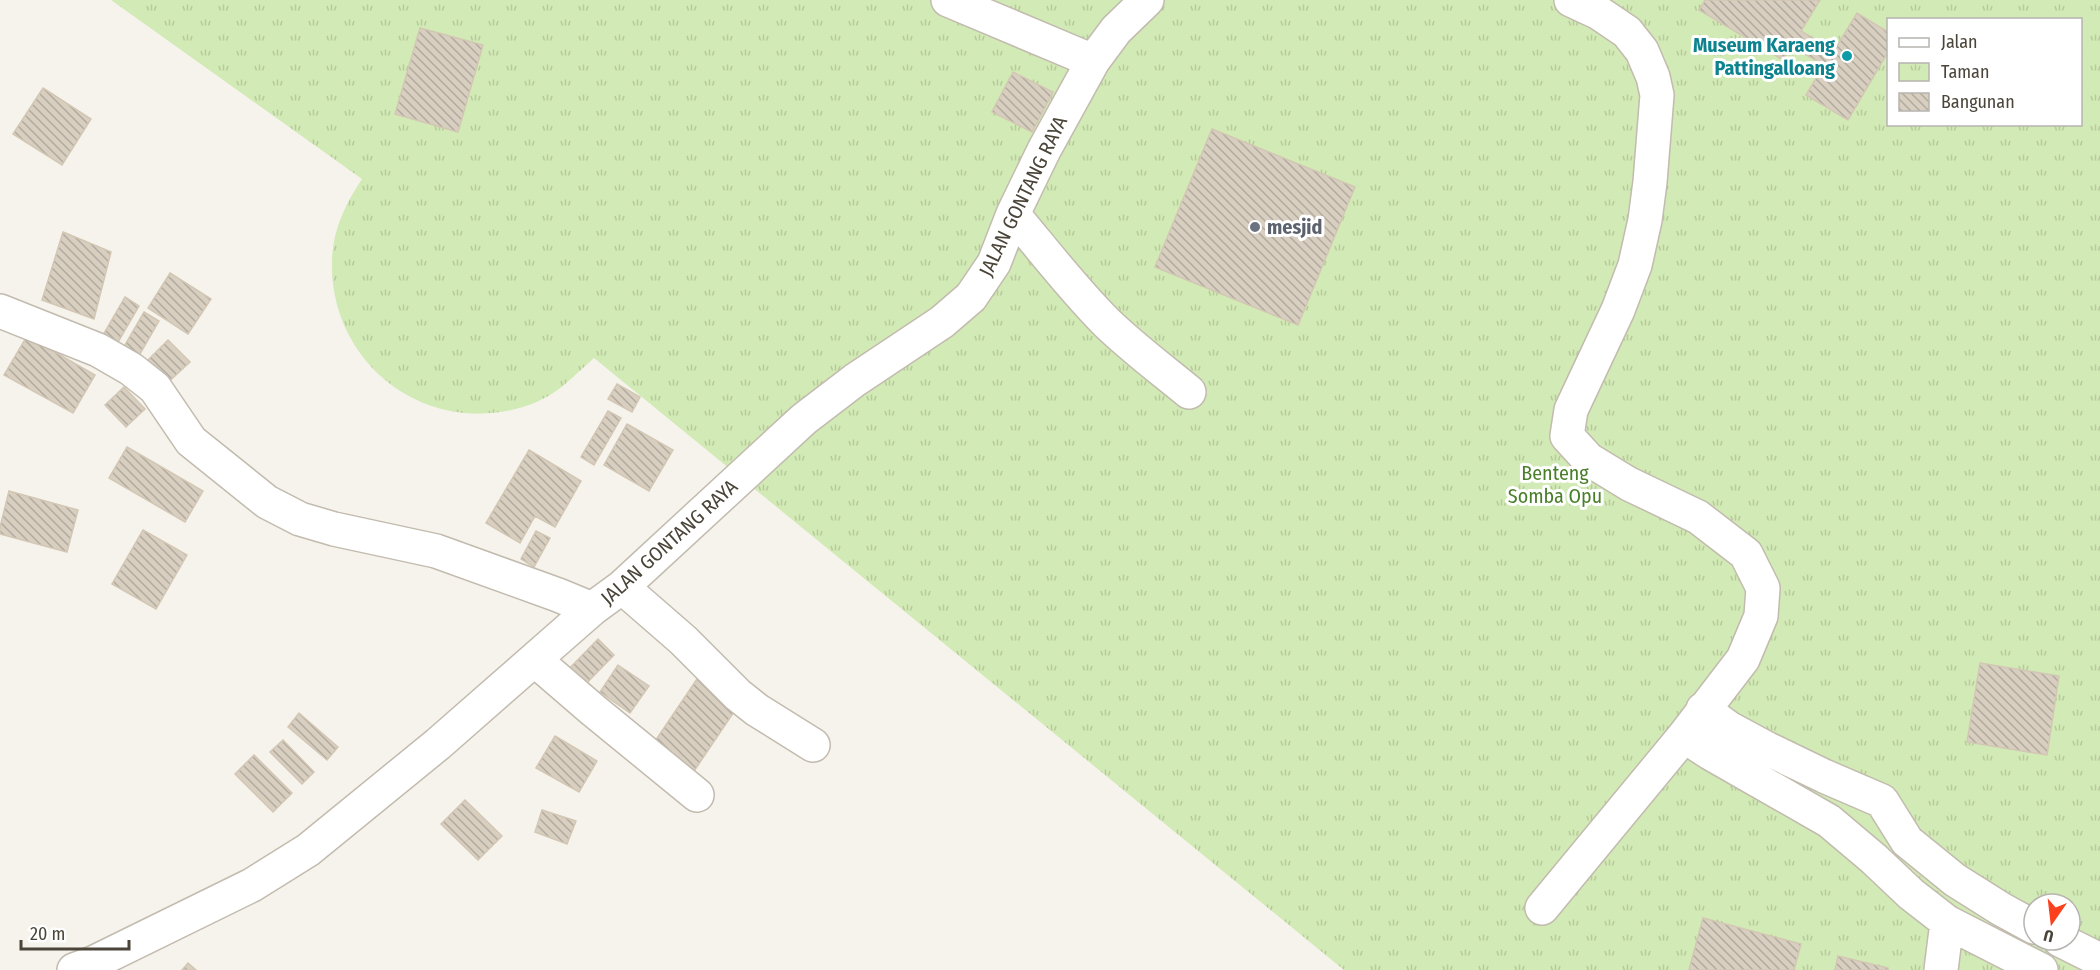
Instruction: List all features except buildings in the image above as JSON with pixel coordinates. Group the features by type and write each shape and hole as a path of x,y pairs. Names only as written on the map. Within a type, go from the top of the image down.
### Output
{"street":[{"path":"948,0 1093,61"},
{"name":"JALAN GONTANG RAYA","path":"74,970 93,963 252,885 308,850 438,744 592,609 622,587 804,419 855,380 942,322 971,297 994,263 1013,214 1044,150 1093,61 1116,30 1147,0"},
{"path":"1542,908 1684,736 1743,659 1761,616 1763,588 1746,554 1698,517 1629,484 1588,459 1567,436 1571,410 1618,310 1635,265 1649,192 1657,95 1653,77 1642,51 1627,32 1599,13 1571,0"},
{"path":"1013,214 1084,299 1138,351 1189,392"},
{"path":"0,311 99,350 131,369 155,388 191,441 267,502 300,519 333,529 436,551 592,609"},
{"path":"622,587 683,640 747,702 813,745"},
{"path":"535,660 697,795"},
{"path":"1703,709 1729,728 1768,749 1882,801 1908,841 1955,880 2022,920"},
{"path":"1684,736 1829,821 1875,859 1911,894 1947,922 2041,970"},
{"path":"1941,970 1947,922"},
{"path":"2082,951 2100,960"}],"green space":[{"name":"Benteng Somba Opu","path":"111,0 2100,0 2100,970 1344,970 594,358 562,387 545,398 523,407 486,413 451,411 418,401 389,383 365,359 346,330 335,296 333,248 346,207 362,179"}],"place":[{"name":"Museum Karaeng Pattingalloang","path":"1847,56"},
{"name":"mesjid","path":"1255,227"}]}
